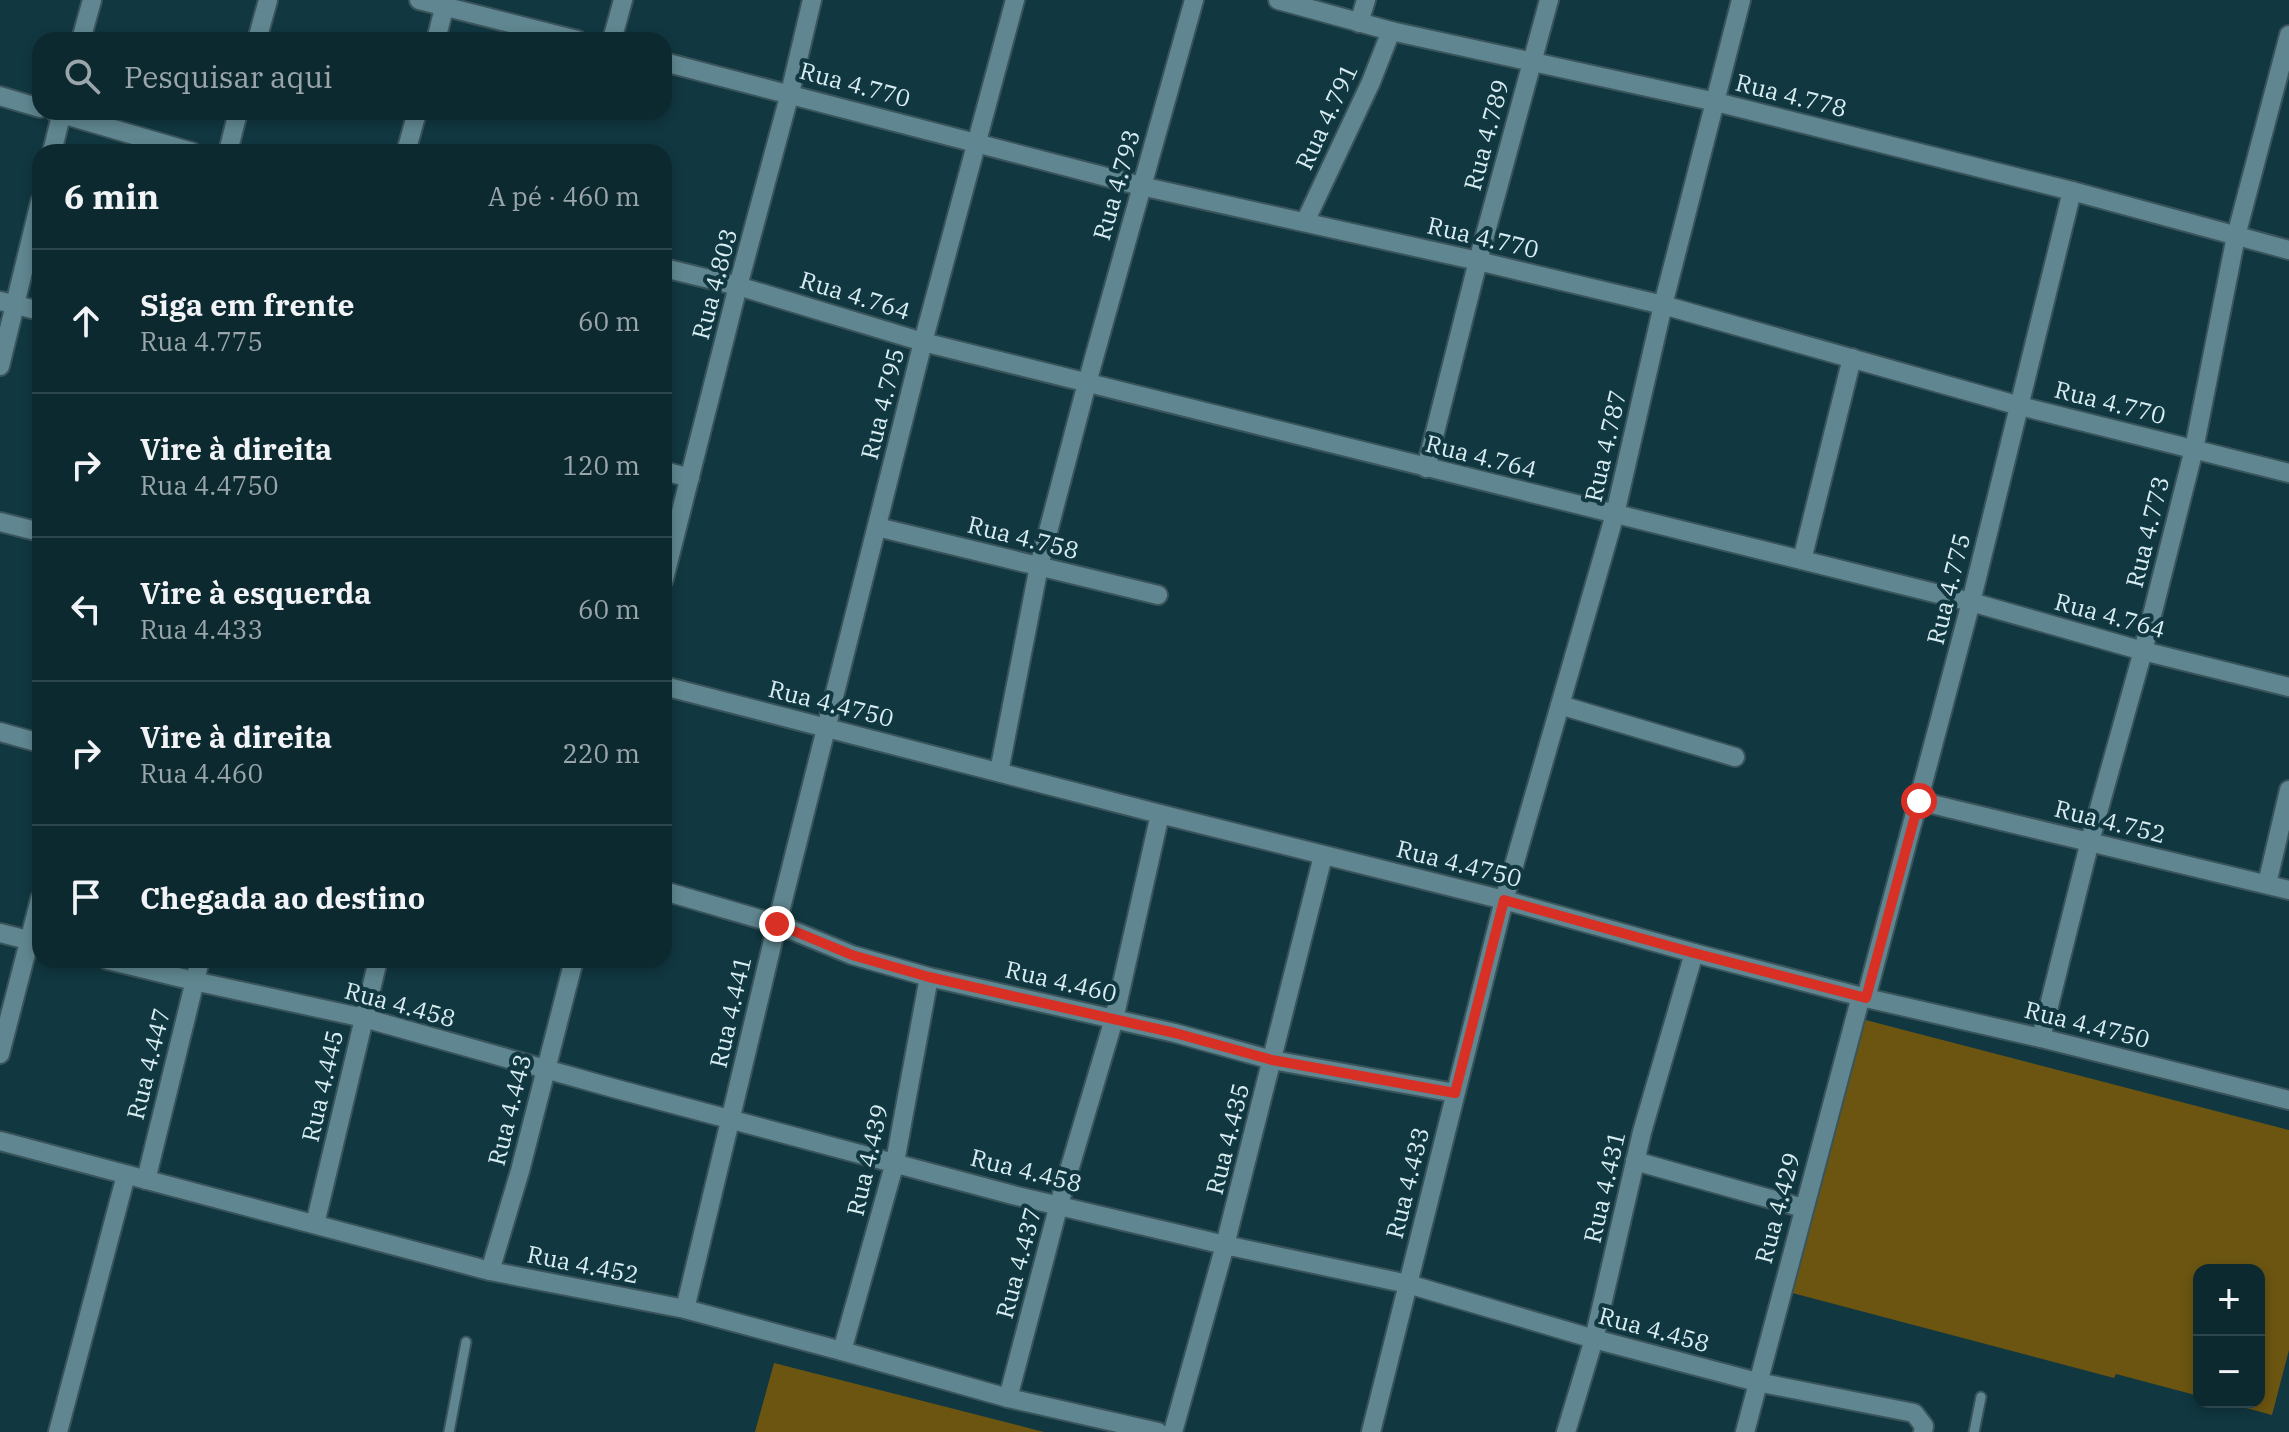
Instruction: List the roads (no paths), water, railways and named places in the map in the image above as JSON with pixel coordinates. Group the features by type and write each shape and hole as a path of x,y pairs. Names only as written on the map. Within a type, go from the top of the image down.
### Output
{"street":[{"path":"83,32 92,0"},
{"path":"259,32 268,0"},
{"path":"419,0 445,3 548,32"},
{"path":"614,32 623,0"},
{"name":"Rua 4.803","path":"672,548 812,0"},
{"name":"Rua 4.795","path":"827,727 923,342 1015,0"},
{"name":"Rua 4.793","path":"999,772 1039,566 1194,0"},
{"name":"Rua 4.778","path":"1278,0 1391,31 1716,102 2072,191 2289,250"},
{"path":"1359,23 1366,0"},
{"name":"Rua 4.789","path":"1426,468 1549,0"},
{"name":"Rua 4.787","path":"1504,900 1615,514 1663,305 1741,0"},
{"path":"438,32 445,3"},
{"name":"Rua 4.791","path":"1305,222 1371,82 1391,31"},
{"name":"Rua 4.773","path":"2041,1038 2194,449 2236,236 2288,41"},
{"name":"Rua 4.770","path":"672,64 1141,186 1663,305 2020,406 2289,473"},
{"path":"0,96 32,106"},
{"path":"54,144 59,120"},
{"path":"84,120 165,144"},
{"path":"230,144 236,120"},
{"path":"408,144 415,120"},
{"name":"Rua 4.775","path":"1863,997 1971,602 2072,191"},
{"path":"0,366 8,303 32,227"},
{"name":"Rua 4.764","path":"672,270 738,286 923,342 1971,602 2143,651 2289,687"},
{"path":"8,303 32,309"},
{"path":"1802,560 1852,358"},
{"path":"672,473 690,478"},
{"path":"0,522 32,530"},
{"name":"Rua 4.758","path":"877,527 1158,595"},
{"name":"Rua 4.4750","path":"672,688 1504,900 1863,997 2289,1100"},
{"path":"1560,705 1735,757"},
{"name":"Rua 4.441","path":"685,1309 827,727"},
{"path":"0,732 32,741"},
{"path":"2267,884 2289,790"},
{"name":"Rua 4.752","path":"1919,801 2289,890"},
{"name":"Rua 4.437","path":"1008,1398 1059,1204 1114,1019 1160,814"},
{"name":"Rua 4.435","path":"1173,1432 1225,1245 1323,856"},
{"name":"Rua 4.460","path":"672,893 777,924 852,955 929,977 1114,1019 1272,1060 1455,1093"},
{"name":"Rua 4.433","path":"1371,1432 1504,900"},
{"path":"0,933 32,941"},
{"path":"0,1054 32,952"},
{"name":"Rua 4.431","path":"1566,1432 1594,1339 1635,1161 1694,953"},
{"name":"Rua 4.458","path":"141,968 364,1018 1013,1195 1408,1284 1594,1339 1757,1382 1914,1413 1924,1426 1923,1432"},
{"name":"Rua 4.447","path":"146,1180 198,968"},
{"name":"Rua 4.445","path":"315,1224 376,968"},
{"name":"Rua 4.443","path":"490,1271 520,1171 572,968"},
{"name":"Rua 4.439","path":"842,1351 895,1162 929,977"},
{"name":"Rua 4.429","path":"1745,1432 1803,1208 1863,997"},
{"name":"Rua 4.452","path":"0,1141 490,1271 685,1309 1008,1398 1158,1432"},
{"path":"1635,1161 1803,1208"},
{"path":"58,1432 126,1175"}],"lane":[{"path":"449,1432 466,1342"},
{"path":"1974,1432 1981,1397"}]}
